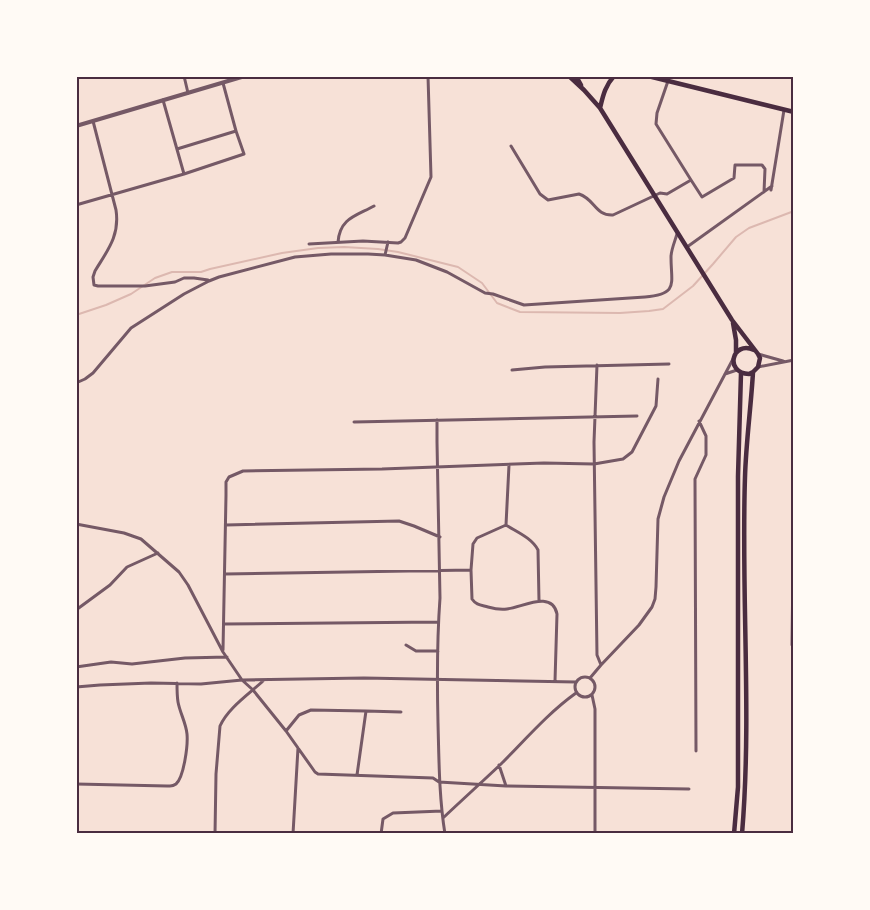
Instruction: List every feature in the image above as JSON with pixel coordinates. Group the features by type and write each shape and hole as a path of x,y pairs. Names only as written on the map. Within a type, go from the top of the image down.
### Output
{"main road":[{"path":"569,76 600,108 732,320 760,358 758,367 753,372 749,374 739,371"},
{"path":"576,76 584,90"},
{"path":"600,108 607,84 614,76"},
{"path":"648,76 794,112"},
{"path":"732,320 736,340 733,362 739,371 738,777 734,834"},
{"path":"735,355 739,350 747,347 756,352"},
{"path":"742,834 746,787 745,477 753,372"}],"street":[{"path":"183,76 188,93"},
{"path":"76,126 245,76"},
{"path":"309,244 398,243 405,238 431,177 428,76"},
{"path":"668,81 657,113 656,124 702,197 734,178 735,165 762,165 765,169 764,192"},
{"path":"76,205 244,154 223,83"},
{"path":"163,100 184,174"},
{"path":"687,247 771,188 784,110"},
{"path":"93,121 118,228 95,271 94,285 132,287 175,282 184,278 209,280"},
{"path":"177,149 236,131"},
{"path":"511,146 540,194 548,200 579,194 592,202 599,212 605,215 613,215 660,193 667,194 691,180"},
{"path":"338,242 341,226 374,206"},
{"path":"76,383 93,373 131,328 209,280 249,268 295,257 331,254 386,254 432,266 485,293 532,306 657,296 667,292 672,286 671,255 677,232"},
{"path":"386,254 388,242"},
{"path":"756,352 785,361"},
{"path":"590,678 639,625 652,607 655,599 658,519 661,507 679,460 735,355"},
{"path":"758,367 794,360"},
{"path":"512,370 669,364"},
{"path":"597,365 594,464 597,655 601,666"},
{"path":"723,375 739,371"},
{"path":"223,652 226,482 235,473 594,464 623,459 628,456 653,414 657,400 658,379"},
{"path":"354,422 636,417"},
{"path":"437,420 440,537 437,679 439,782 445,834"},
{"path":"696,751 695,479 706,455 706,436 699,421"},
{"path":"506,525 509,465"},
{"path":"793,645 794,487"},
{"path":"226,525 399,521 440,537"},
{"path":"76,524 124,533 141,539 179,572 223,652 242,680 254,690 318,774 433,778 439,782 506,786 689,789"},
{"path":"506,525 477,538 473,544 471,549 472,598 478,605 503,610 538,601 548,601 552,604 557,614 555,681"},
{"path":"506,525 531,540 538,550 538,601"},
{"path":"76,610 110,585 127,567 158,553"},
{"path":"225,574 471,570"},
{"path":"224,624 438,622"},
{"path":"406,645 416,651 438,651"},
{"path":"76,667 111,662 132,664 185,658 227,657"},
{"path":"76,687 100,684 201,684 264,679 364,678 576,682 584,677 590,678 595,686 590,697 584,698 576,693 574,688 576,682"},
{"path":"215,834 220,726 223,719 264,679"},
{"path":"76,784 171,786 176,784 180,777 188,743 178,703 177,683"},
{"path":"442,818 576,693"},
{"path":"592,694 595,709 595,834"},
{"path":"286,731 299,716 311,710 401,712"},
{"path":"357,775 366,711"},
{"path":"293,834 298,748"},
{"path":"499,765 506,786"},
{"path":"381,834 384,819 393,813 442,811"}],"waterway":[{"path":"76,315 131,294 155,278 172,272 201,272 282,253 344,247 398,252 458,267 482,283 497,303 520,312 620,313 663,309 693,286 736,237 749,228 794,211"}]}
